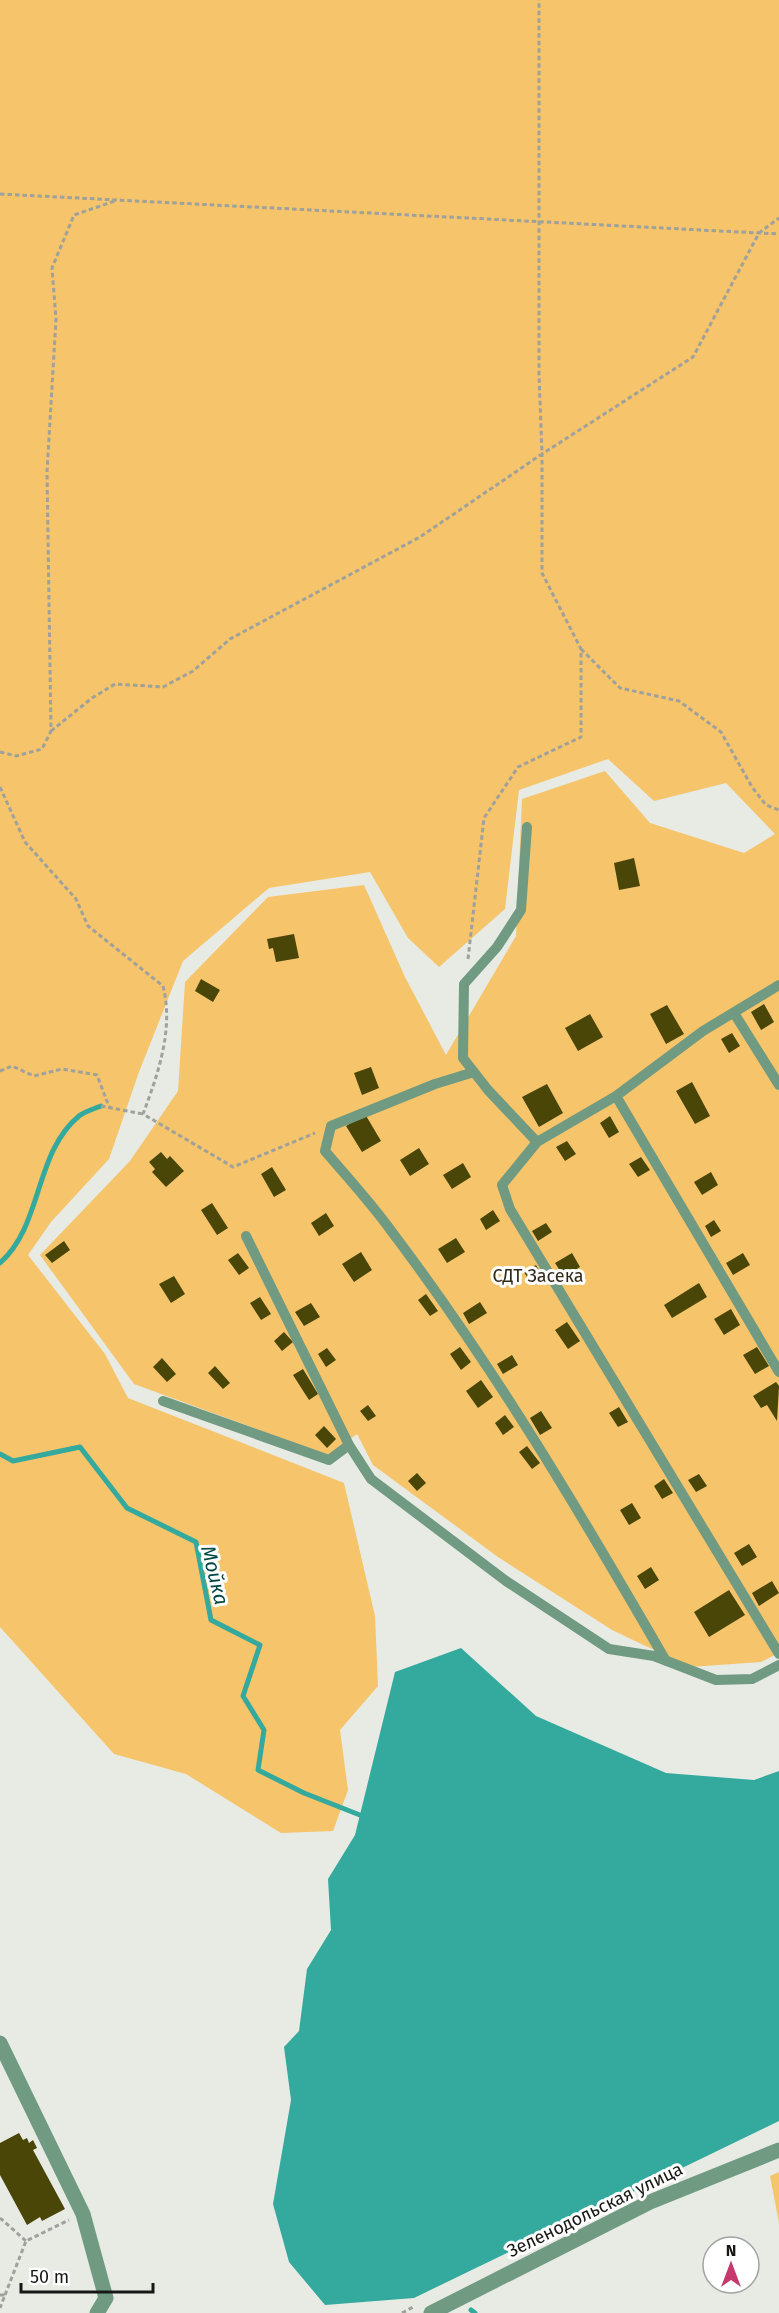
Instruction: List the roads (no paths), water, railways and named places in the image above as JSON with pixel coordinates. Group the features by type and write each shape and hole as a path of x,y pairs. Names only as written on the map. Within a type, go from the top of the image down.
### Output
{"street":[{"path":"1,2048 83,2214 106,2298 97,2313"},
{"name":"Зеленодольская улица","path":"431,2313 650,2202 779,2150"}],"lane":[{"path":"527,827 521,910 497,947 464,984 463,1058 537,1142"},
{"path":"779,985 703,1031 615,1096 537,1142 502,1185 510,1209 779,1654"},
{"path":"734,1013 779,1085"},
{"path":"474,1072 435,1084 331,1126 325,1152 391,1230 454,1316 566,1488 666,1661"},
{"path":"615,1096 779,1372"},
{"path":"246,1236 349,1445 371,1479 506,1581 609,1649 654,1656 716,1680 752,1679 779,1665"},
{"path":"163,1401 329,1460 349,1445"}],"water":[{"path":"461,1648 536,1716 666,1773 754,1780 779,1771 779,2121 414,2298 325,2305 289,2262 273,2204 291,2100 284,2047 299,2031 307,1969 331,1930 328,1879 355,1835 395,1672"}],"waterway":[{"path":"0,1263 14,1247 24,1229 54,1149 64,1131 81,1114 101,1106"},
{"name":"Мойка","path":"0,1454 13,1461 80,1447 127,1508 196,1542 211,1620 260,1645 243,1696 264,1730 258,1770 304,1793 365,1817"},
{"name":"Мойка","path":"471,2310 475,2313"}],"park label":[{"name":"СДТ Засека","path":"538,1276"}]}
